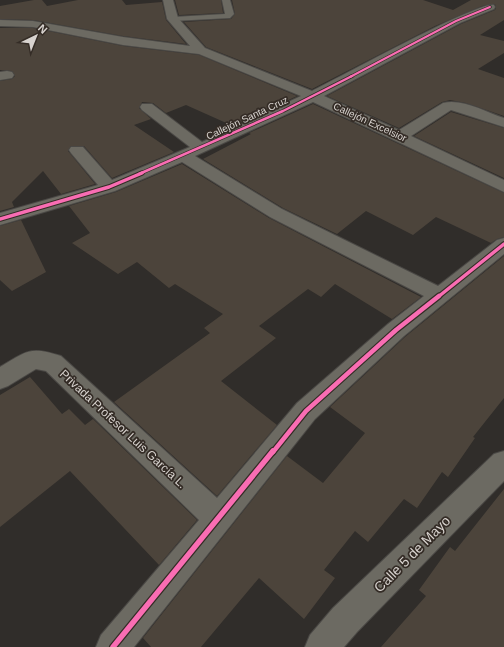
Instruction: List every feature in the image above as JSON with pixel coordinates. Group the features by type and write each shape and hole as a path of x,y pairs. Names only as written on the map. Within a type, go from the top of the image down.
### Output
{"street":[{"name":"Callejón Excelsior","path":"168,0 173,19 201,51 312,96 400,136 504,187"},
{"name":"Callejón Santa Cruz","path":"0,219 109,187 183,156 312,96 456,21 490,7"},
{"path":"0,23 33,24 123,42 201,51"},
{"path":"400,136 448,106 456,106 504,123"},
{"path":"147,107 201,148"},
{"path":"77,150 109,187"},
{"path":"183,156 276,213 440,295"},
{"path":"114,647 306,411 396,330 504,244"},
{"name":"Privada Profesor Luis García L.","path":"0,379 33,359 53,362 218,519"},
{"name":"Calle 5 de Mayo","path":"322,647 345,620 504,463"}],"lane":[{"path":"173,19 230,14 226,0"}],"building":[{"path":"42,0 47,6 78,0 122,0 126,5 162,2 166,20 186,44 123,36 33,20 0,19 0,6"},
{"path":"175,0 221,0 223,13 179,15"},
{"path":"232,0 423,0 453,10 471,0 504,0 504,20 480,35 504,41 504,53 478,69 504,78 504,116 466,103 450,100 442,102 399,128 327,96 461,24 495,10 495,4 482,6 435,26 312,89 206,47 184,22 231,19 235,14"},
{"path":"0,28 33,28 123,46 199,55 297,96 233,126 186,105 166,113 153,103 142,102 139,108 151,119 134,125 174,152 112,178 84,146 71,146 68,151 95,184 61,194 43,171 12,202 14,207 0,211 0,81 12,79 15,76 12,71 0,70"},
{"path":"313,104 504,193 504,237 491,243 436,217 413,235 366,211 337,234 283,208 203,159 251,134 249,133"},
{"path":"451,112 504,128 504,178 414,136"},
{"path":"182,164 269,218 421,297 392,319 335,284 321,297 308,289 259,326 276,338 221,381 277,425 217,496 114,402 210,333 204,328 223,314 175,284 169,288 137,262 118,274 72,243 90,233 69,206 116,192"},
{"path":"21,220 46,272 12,291 0,280 0,226"},
{"path":"504,256 504,398 473,437 475,438 448,477 442,472 417,508 404,499 368,542 355,531 324,570 335,578 304,619 259,578 201,647 151,647 143,638 287,456 323,483 365,433 330,407 405,337"},
{"path":"30,377 62,414 69,409 85,425 93,419 197,520 159,565 70,471 0,527 0,395"},
{"path":"504,489 504,647 381,647 426,596 419,590 450,547 455,551"}],"cycle path":[{"path":"0,219 109,187 183,156 283,111 353,76 456,21 490,7"},
{"path":"113,647 306,411 396,330 504,244"}]}
